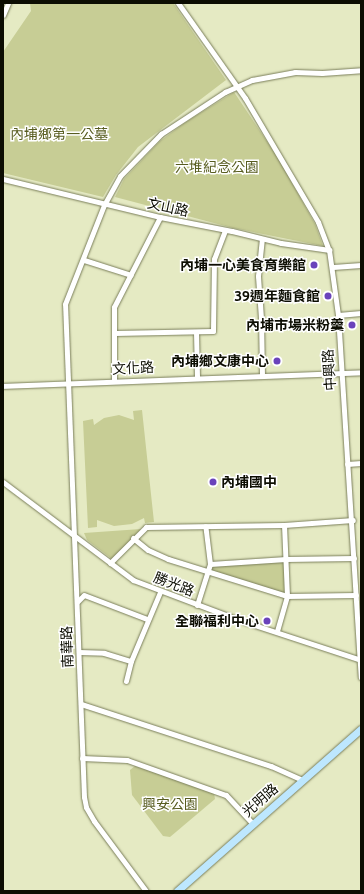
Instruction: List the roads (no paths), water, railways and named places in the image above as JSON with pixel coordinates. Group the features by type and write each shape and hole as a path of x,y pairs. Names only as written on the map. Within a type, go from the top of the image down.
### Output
{"main road":[{"name":"光明路","path":"177,891 361,729"}],"street":[{"path":"3,15 8,3"},
{"name":"中興路","path":"178,3 237,86 318,222 329,250 333,267 338,315 347,464 353,520 361,677"},
{"name":"南華路","path":"146,891 86,807 82,758 76,539 65,304 84,260 104,205 120,176 151,142 181,119 237,86 258,78 295,72 322,73 361,70"},
{"name":"文山路","path":"3,179 104,205 262,239 329,250"},
{"path":"114,381 114,307 160,217"},
{"path":"115,333 213,331 214,259 225,231"},
{"path":"262,239 258,276 261,318 262,375"},
{"path":"84,260 131,275"},
{"path":"333,267 361,265"},
{"path":"338,315 361,313"},
{"path":"196,332 197,378"},
{"name":"文化路","path":"3,386 361,372"},
{"path":"347,464 361,463"},
{"name":"勝光路","path":"3,482 76,539 133,580 160,592 360,660"},
{"path":"110,563 133,538 146,527 284,525 353,520"},
{"path":"277,631 287,596 284,525"},
{"path":"197,605 210,564 205,526"},
{"path":"133,538 148,550 162,556 208,572 287,596 356,595"},
{"path":"210,564 286,559 354,558"},
{"path":"126,681 131,660 147,619 160,592"},
{"path":"78,601 84,595 147,619"},
{"path":"79,652 104,653 131,660"},
{"path":"81,704 271,766 303,780"},
{"path":"82,758 127,760 226,795 253,824"}],"place":[{"name":"內埔一心美食育樂館","path":"314,265"},
{"name":"39週年麵食館","path":"328,296"},
{"name":"內埔市場米粉羹","path":"352,325"},
{"name":"內埔鄉文康中心","path":"277,361"},
{"name":"內埔國中","path":"213,482"},
{"name":"全聯福利中心","path":"267,621"}],"park label":[{"name":"內埔鄉第一公墓","path":"59,134"},
{"name":"六堆紀念公園","path":"217,167"},
{"name":"興安公園","path":"170,804"}]}
